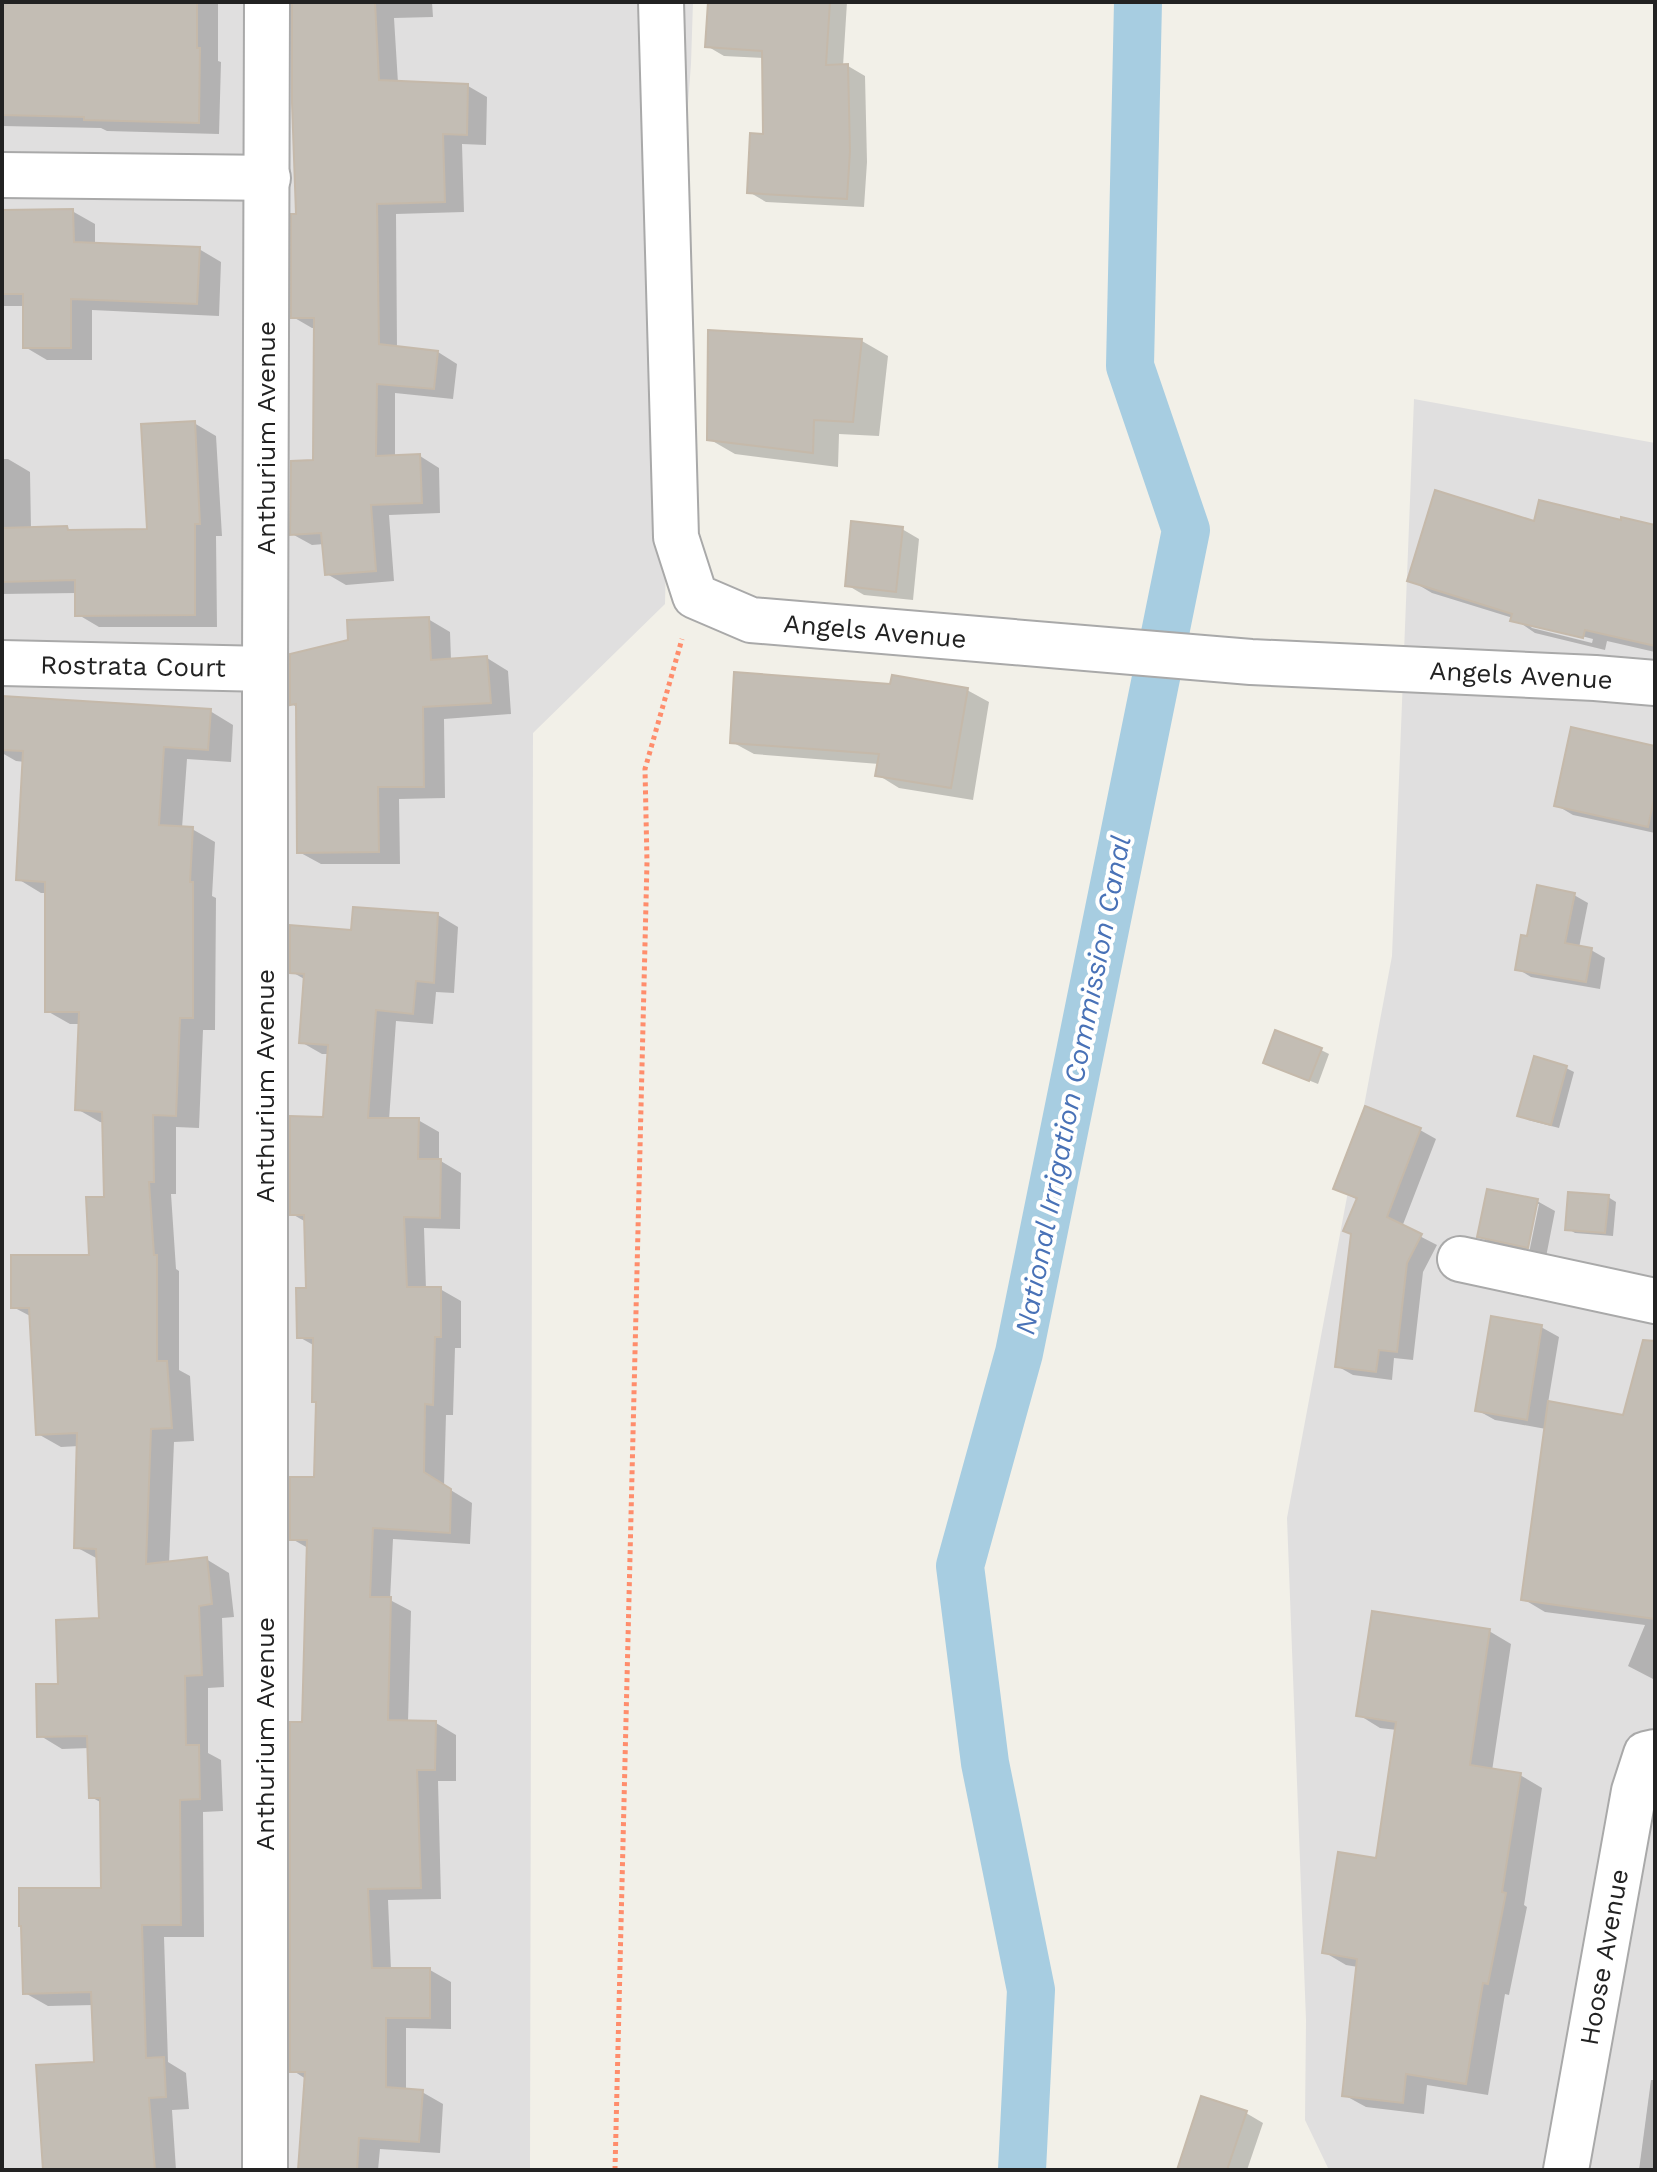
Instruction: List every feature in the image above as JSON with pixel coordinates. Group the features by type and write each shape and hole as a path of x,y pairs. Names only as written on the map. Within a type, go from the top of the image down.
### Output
{"street":[{"name":"Anthurium Avenue","path":"265,2170 267,2"},
{"path":"661,2 676,537 695,596"},
{"path":"2,175 268,178"},
{"name":"Angels Avenue","path":"695,596 751,620 1251,662 1655,683"},
{"name":"Rostrata Court","path":"2,663 265,669"},
{"path":"1460,1259 1655,1301"},
{"name":"Hoose Avenue","path":"1566,2170 1634,1791 1646,1754 1655,1752"}],"path":[{"path":"615,2170 647,862 645,769 695,596"}],"shaded area":[{"path":"2,2 693,2 671,328 665,604 533,733 530,2170 2,2170"},
{"path":"1414,399 1655,443 1655,2170 1329,2170 1305,2120 1306,2020 1287,1518 1392,956"}],"building":[{"path":"2,2 197,2 199,123 2,115"},
{"path":"292,2 375,2 379,80 468,84 467,135 443,134 445,202 377,204 379,344 438,351 434,389 377,384 376,456 420,454 422,503 371,505 376,571 325,575 321,533 290,535 291,461 313,460 314,318 291,318 291,214 296,214"},
{"path":"708,2 830,2 826,65 848,64 850,151 847,199 747,193 750,133 763,134 762,51 705,47"},
{"path":"73,209 74,242 200,247 197,304 71,299 71,348 23,348 23,294 2,294 2,210"},
{"path":"708,330 862,339 853,422 814,420 813,453 707,440"},
{"path":"195,421 200,524 195,524 195,615 75,616 75,580 2,582 2,528 67,526 68,530 147,529 141,424"},
{"path":"1435,490 1534,521 1539,500 1655,525 1655,646 1585,630 1583,638 1510,621 1512,614 1407,581"},
{"path":"851,521 903,527 896,592 845,586"},
{"path":"429,617 431,660 487,656 491,703 423,707 424,787 378,787 379,852 297,853 296,704 290,705 290,654 348,640 347,620"},
{"path":"734,672 890,684 892,675 968,688 951,788 875,776 879,754 730,743"},
{"path":"2,696 211,709 208,750 164,747 159,825 193,827 190,882 193,882 193,1018 180,1018 176,1116 153,1115 154,1182 149,1182 154,1255 157,1255 157,1361 167,1361 172,1428 151,1429 146,1564 207,1557 212,1604 199,1606 202,1675 185,1676 186,1745 199,1745 200,1799 180,1800 181,1925 142,1925 146,2058 164,2057 166,2097 149,2098 155,2170 43,2170 36,2065 94,2062 91,1992 23,1994 19,1888 101,1888 100,1798 89,1798 87,1736 37,1737 36,1684 58,1684 56,1620 99,1618 96,1549 74,1548 77,1433 36,1435 29,1308 11,1308 11,1255 89,1255 86,1197 104,1197 102,1112 75,1110 79,1012 45,1012 45,882 16,880 23,751 2,750"},
{"path":"1571,727 1655,746 1655,795 1648,827 1554,806"},
{"path":"1537,885 1575,893 1565,943 1592,948 1586,982 1515,970 1521,935 1527,936"},
{"path":"353,907 438,913 434,983 416,981 413,1014 376,1010 368,1118 419,1118 418,1159 441,1159 440,1218 404,1217 407,1287 441,1287 441,1337 435,1337 433,1405 425,1404 424,1472 451,1489 450,1533 373,1528 370,1597 391,1597 388,1720 436,1721 435,1770 417,1770 421,1888 368,1889 372,1968 430,1968 430,2018 386,2018 386,2087 423,2090 419,2142 359,2138 357,2170 298,2170 305,2072 290,2072 290,1722 302,1722 307,1540 290,1540 290,1477 314,1477 316,1402 312,1402 313,1338 297,1338 296,1288 306,1288 304,1215 290,1215 290,1116 323,1117 328,1045 299,1043 304,974 290,973 290,925 351,930"},
{"path":"1275,1030 1322,1048 1309,1081 1263,1063"},
{"path":"1534,1056 1567,1066 1551,1125 1517,1116"},
{"path":"1365,1106 1421,1128 1387,1217 1422,1234 1407,1263 1397,1352 1379,1350 1376,1372 1335,1367 1351,1234 1343,1231 1357,1198 1333,1189"},
{"path":"1487,1189 1538,1199 1528,1248 1477,1237"},
{"path":"1568,1192 1609,1195 1605,1233 1565,1230"},
{"path":"1491,1316 1542,1325 1527,1420 1475,1411"},
{"path":"1643,1340 1655,1341 1655,1619 1521,1600 1548,1401 1623,1415"},
{"path":"1372,1611 1490,1629 1470,1765 1521,1773 1502,1892 1506,1893 1488,1984 1483,1983 1466,2084 1406,2074 1403,2103 1342,2096 1357,1959 1322,1953 1338,1852 1376,1858 1396,1722 1356,1716"},
{"path":"1201,2096 1247,2111 1227,2170 1177,2170"}],"waterway":[{"name":"National Irrigation Commission Canal","path":"1022,2170 1031,1990 985,1763 960,1566 1019,1353 1186,530 1130,366 1138,2"}]}
